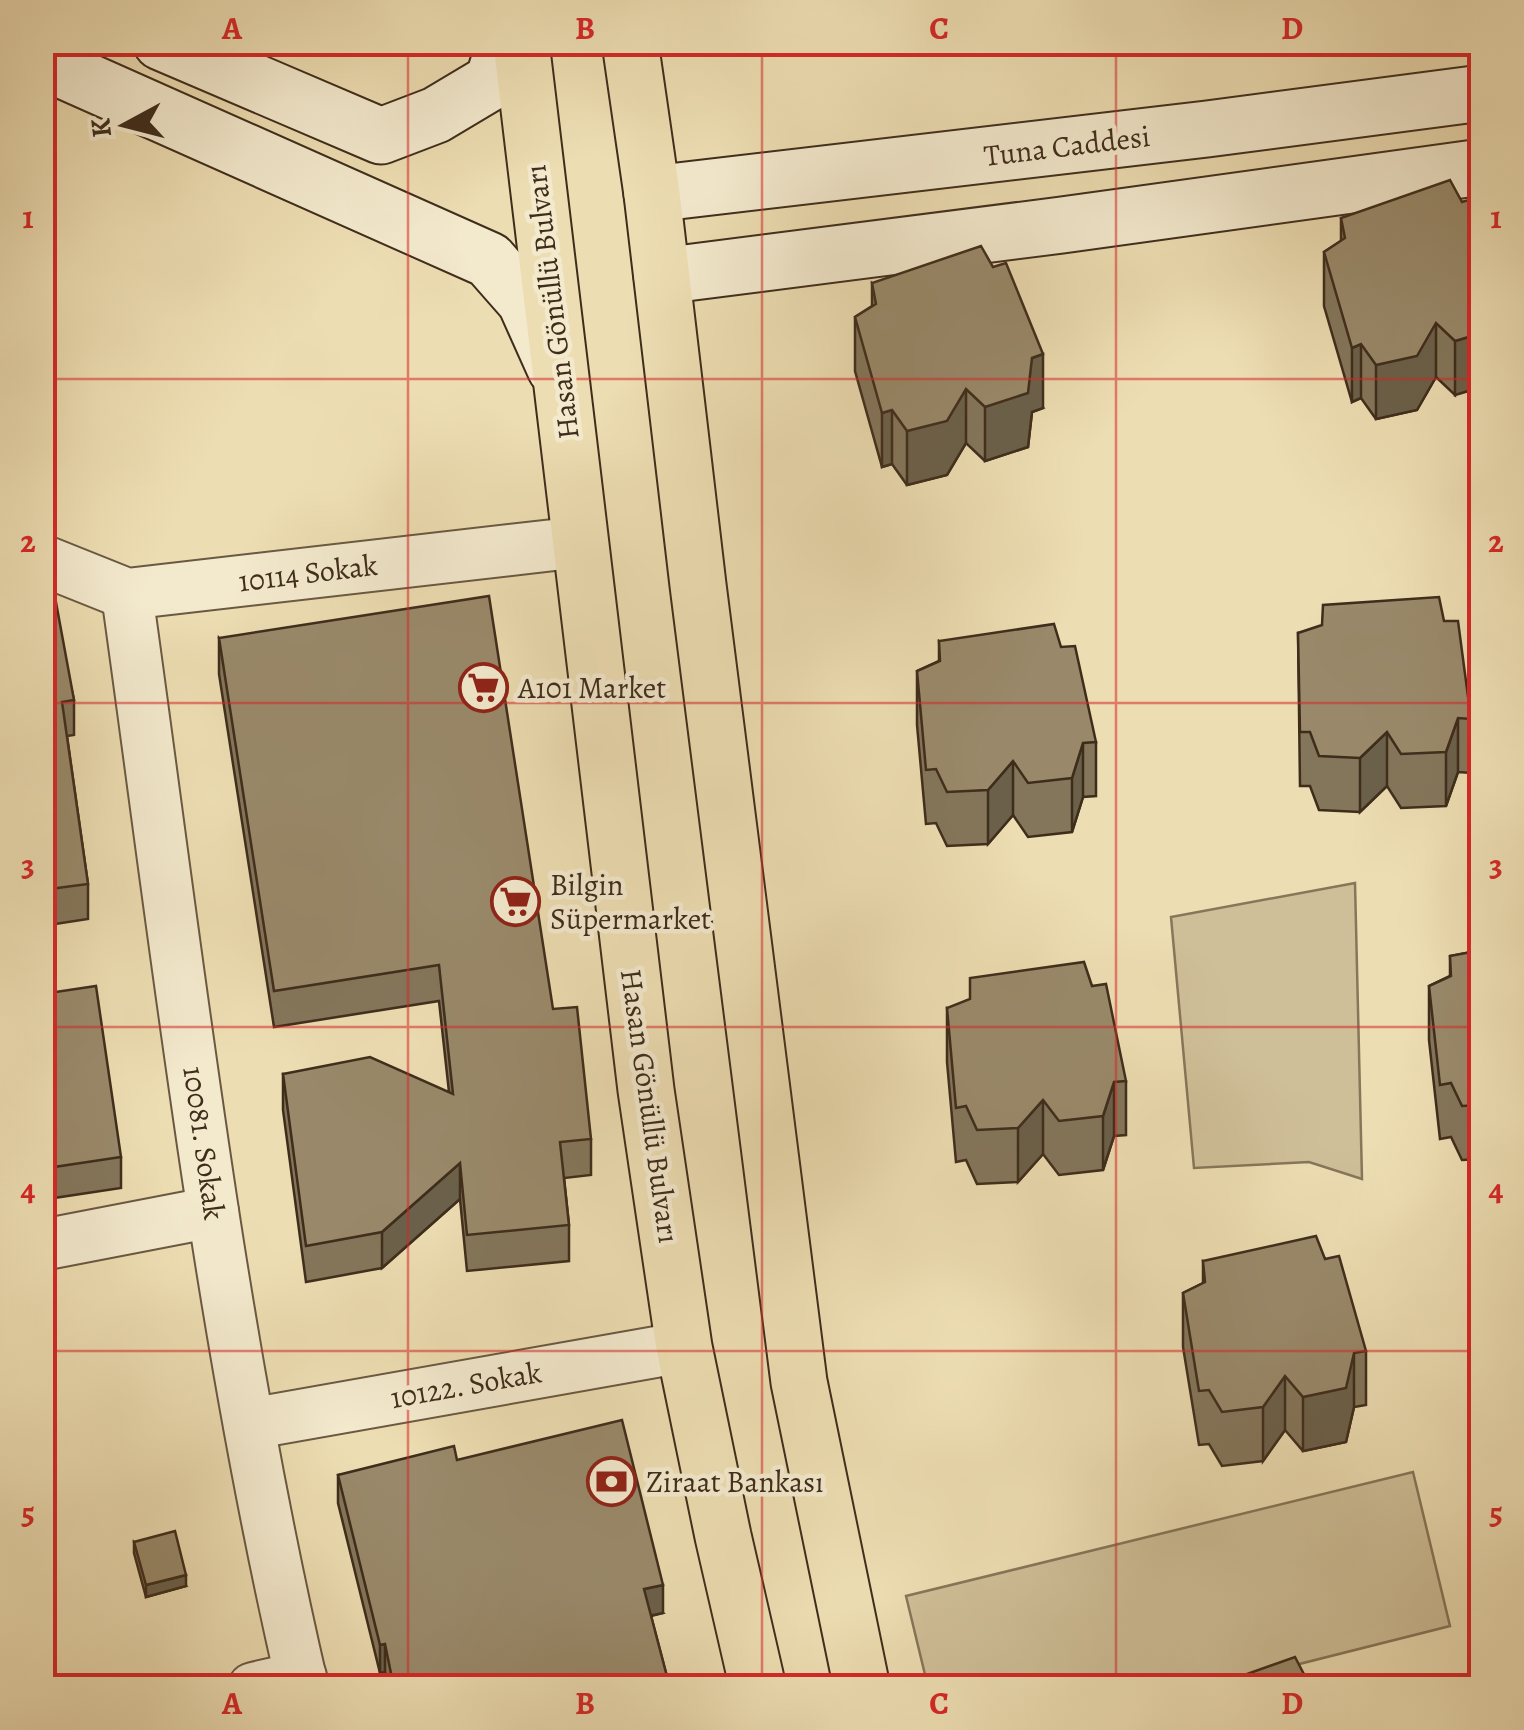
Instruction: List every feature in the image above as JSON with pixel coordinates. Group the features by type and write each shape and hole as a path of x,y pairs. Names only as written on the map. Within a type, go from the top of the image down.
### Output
{"main road":[{"name":"Hasan Gönüllü Bulvarı","path":"521,42 646,1090 684,1346 758,1688"},
{"path":"630,42 796,1363 862,1688"}],"street":[{"path":"160,42 381,136 436,114 493,82 505,42"},
{"path":"42,61 490,260 525,301 561,382"},
{"name":"Tuna Caddesi","path":"652,194 1482,93"},
{"path":"662,276 1482,166"},
{"name":"10114 Sokak","path":"42,560 127,594 580,542"},
{"name":"10081. Sokak","path":"127,594 214,1212 249,1424 302,1682"},
{"path":"42,1244 214,1212"},
{"name":"10122. Sokak","path":"249,1424 684,1346"},
{"path":"253,1688 302,1682"}],"shaded area":[{"path":"1355,883 1362,1179 1309,1162 1194,1168 1171,917"},
{"path":"1413,1472 1450,1626 1208,1687 928,1687 906,1596"}],"building":[{"path":"1450,180 1462,202 1476,198 1482,212 1482,333 1455,341 1436,323 1417,356 1376,365 1361,344 1352,348 1324,252 1345,238 1341,218"},
{"path":"981,246 993,267 1006,263 1043,354 1032,358 1028,393 985,407 966,389 947,421 907,431 892,410 882,413 855,317 876,304 872,283"},
{"path":"48,559 74,700 62,702 88,884 42,890 42,560"},
{"path":"489,596 553,1009 577,1007 591,1139 560,1142 569,1225 467,1235 460,1163 382,1232 306,1246 283,1074 370,1057 453,1094 439,965 274,991 219,638"},
{"path":"1439,597 1444,621 1458,621 1471,719 1458,718 1446,752 1401,754 1387,732 1360,758 1319,756 1310,732 1300,732 1298,633 1322,625 1323,605"},
{"path":"1054,624 1061,647 1075,646 1096,742 1083,743 1072,778 1028,783 1013,761 988,790 947,792 936,769 926,770 917,671 940,661 939,641"},
{"path":"1482,950 1482,1105 1462,1106 1451,1083 1440,1085 1429,986 1451,976 1450,956"},
{"path":"1084,962 1092,986 1106,984 1126,1081 1114,1082 1103,1116 1059,1121 1043,1100 1018,1128 977,1130 966,1106 956,1108 947,1008 970,999 970,978"},
{"path":"96,986 121,1157 54,1167 52,1151 42,1152 42,994"},
{"path":"1316,1236 1325,1259 1339,1256 1366,1351 1354,1353 1346,1388 1303,1397 1285,1376 1263,1407 1222,1412 1209,1390 1199,1391 1183,1293 1205,1282 1203,1261"},
{"path":"622,1420 663,1585 644,1589 670,1688 394,1688 338,1475 454,1446 457,1460"},
{"path":"175,1531 186,1575 146,1585 134,1542"},
{"path":"1295,1657 1307,1680 1320,1675 1325,1688 1208,1688"},
{"path":"178,1680 179,1688 141,1688"}],"place":[{"name":"A101 Market","path":"483,688"},
{"name":"Bilgin Süpermarket","path":"515,902"},
{"name":"Ziraat Bankası","path":"611,1482"}]}
